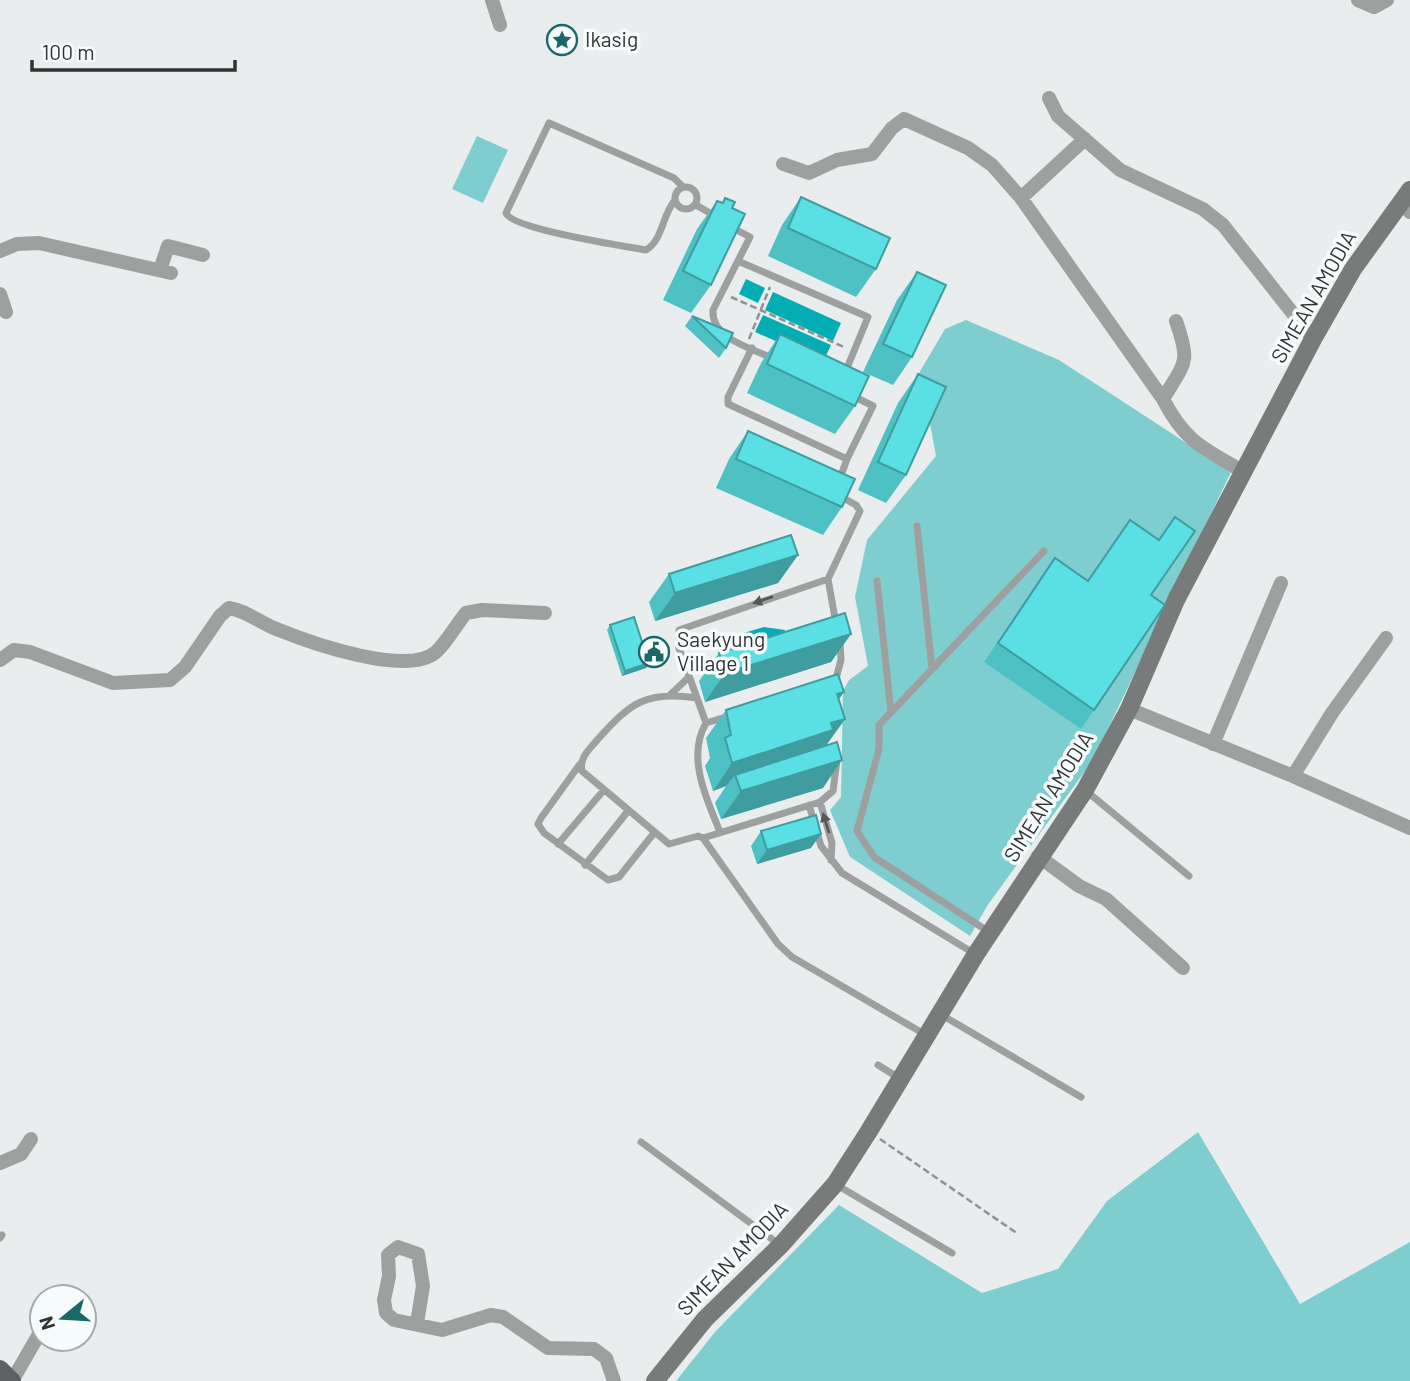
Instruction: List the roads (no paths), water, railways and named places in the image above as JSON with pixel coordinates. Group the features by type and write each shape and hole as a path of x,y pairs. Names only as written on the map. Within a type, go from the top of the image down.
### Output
{"street":[{"path":"492,0 500,24"},
{"path":"1358,0 1374,7 1387,0"},
{"path":"1049,98 1058,116 1120,170 1203,209 1223,225 1313,339"},
{"path":"783,164 809,173 837,160 872,154 904,119 968,148 992,165 1021,198 1163,399 1177,426 1195,444 1244,472"},
{"path":"1021,198 1085,139"},
{"name":"SIMEAN AMODIA","path":"655,1381 705,1319 781,1245 835,1184 869,1131 989,933 1038,856 1085,790 1129,709 1176,600 1313,339 1353,270 1407,201"},
{"path":"0,251 17,244 39,243 166,271 168,246 203,255"},
{"path":"0,294 6,312"},
{"path":"1163,399 1186,360 1187,351 1176,321"},
{"path":"1213,744 1282,583"},
{"path":"0,660 14,650 30,652 113,683 170,680 185,667 220,616 229,608 242,610 277,630 373,659 417,660 435,653 466,613 482,610 545,614"},
{"path":"1293,776 1332,713 1387,638"},
{"path":"1129,709 1293,776 1410,828"},
{"path":"1038,856 1079,886 1106,899 1183,968"},
{"path":"0,1163 21,1154 31,1139"},
{"path":"417,1323 423,1286 418,1254 398,1247 387,1255 386,1313 399,1323 417,1323 442,1330 491,1315 503,1317 548,1348 594,1349 606,1359 614,1381"},
{"path":"6,1377 28,1348"}],"lane":[{"path":"683,187 674,178 548,123 506,213 512,221 538,230 646,250 654,243 677,192 683,187 689,187 697,194 696,205"},
{"path":"675,200 684,209 696,205 750,237 713,310 713,321 718,331 786,365"},
{"path":"738,261 868,317 843,377"},
{"path":"749,347 728,397 728,404 736,410 847,458"},
{"path":"834,692 841,660 828,579 860,511 856,505 838,496 835,488 873,406 838,389"},
{"path":"917,526 932,669"},
{"path":"989,933 874,857 857,831 879,749 879,725 1044,551"},
{"path":"706,723 679,648 678,631 828,579"},
{"path":"877,580 891,712"},
{"path":"654,833 618,877 608,880 601,878 558,844 538,824 580,764 624,710 671,694 689,677"},
{"path":"821,687 834,683"},
{"path":"671,694 697,698"},
{"path":"720,832 700,787 700,732 706,723 742,712"},
{"path":"703,838 820,802 834,790 838,757 836,743"},
{"path":"824,761 838,757"},
{"path":"580,764 582,771 603,791 669,844 698,836 703,838 778,944 792,957 926,1035"},
{"path":"1085,790 1189,876"},
{"path":"558,844 603,791"},
{"path":"706,799 720,795"},
{"path":"820,802 832,843 831,861"},
{"path":"809,805 821,846 842,873 976,954"},
{"path":"585,865 628,811"},
{"path":"939,1014 1081,1097"},
{"path":"878,1065 900,1078"},
{"path":"641,1142 781,1245"},
{"path":"835,1184 952,1253"}],"place":[{"name":"Ikasig","path":"562,40"},
{"name":"Saekyung Village 1","path":"654,652"}]}
